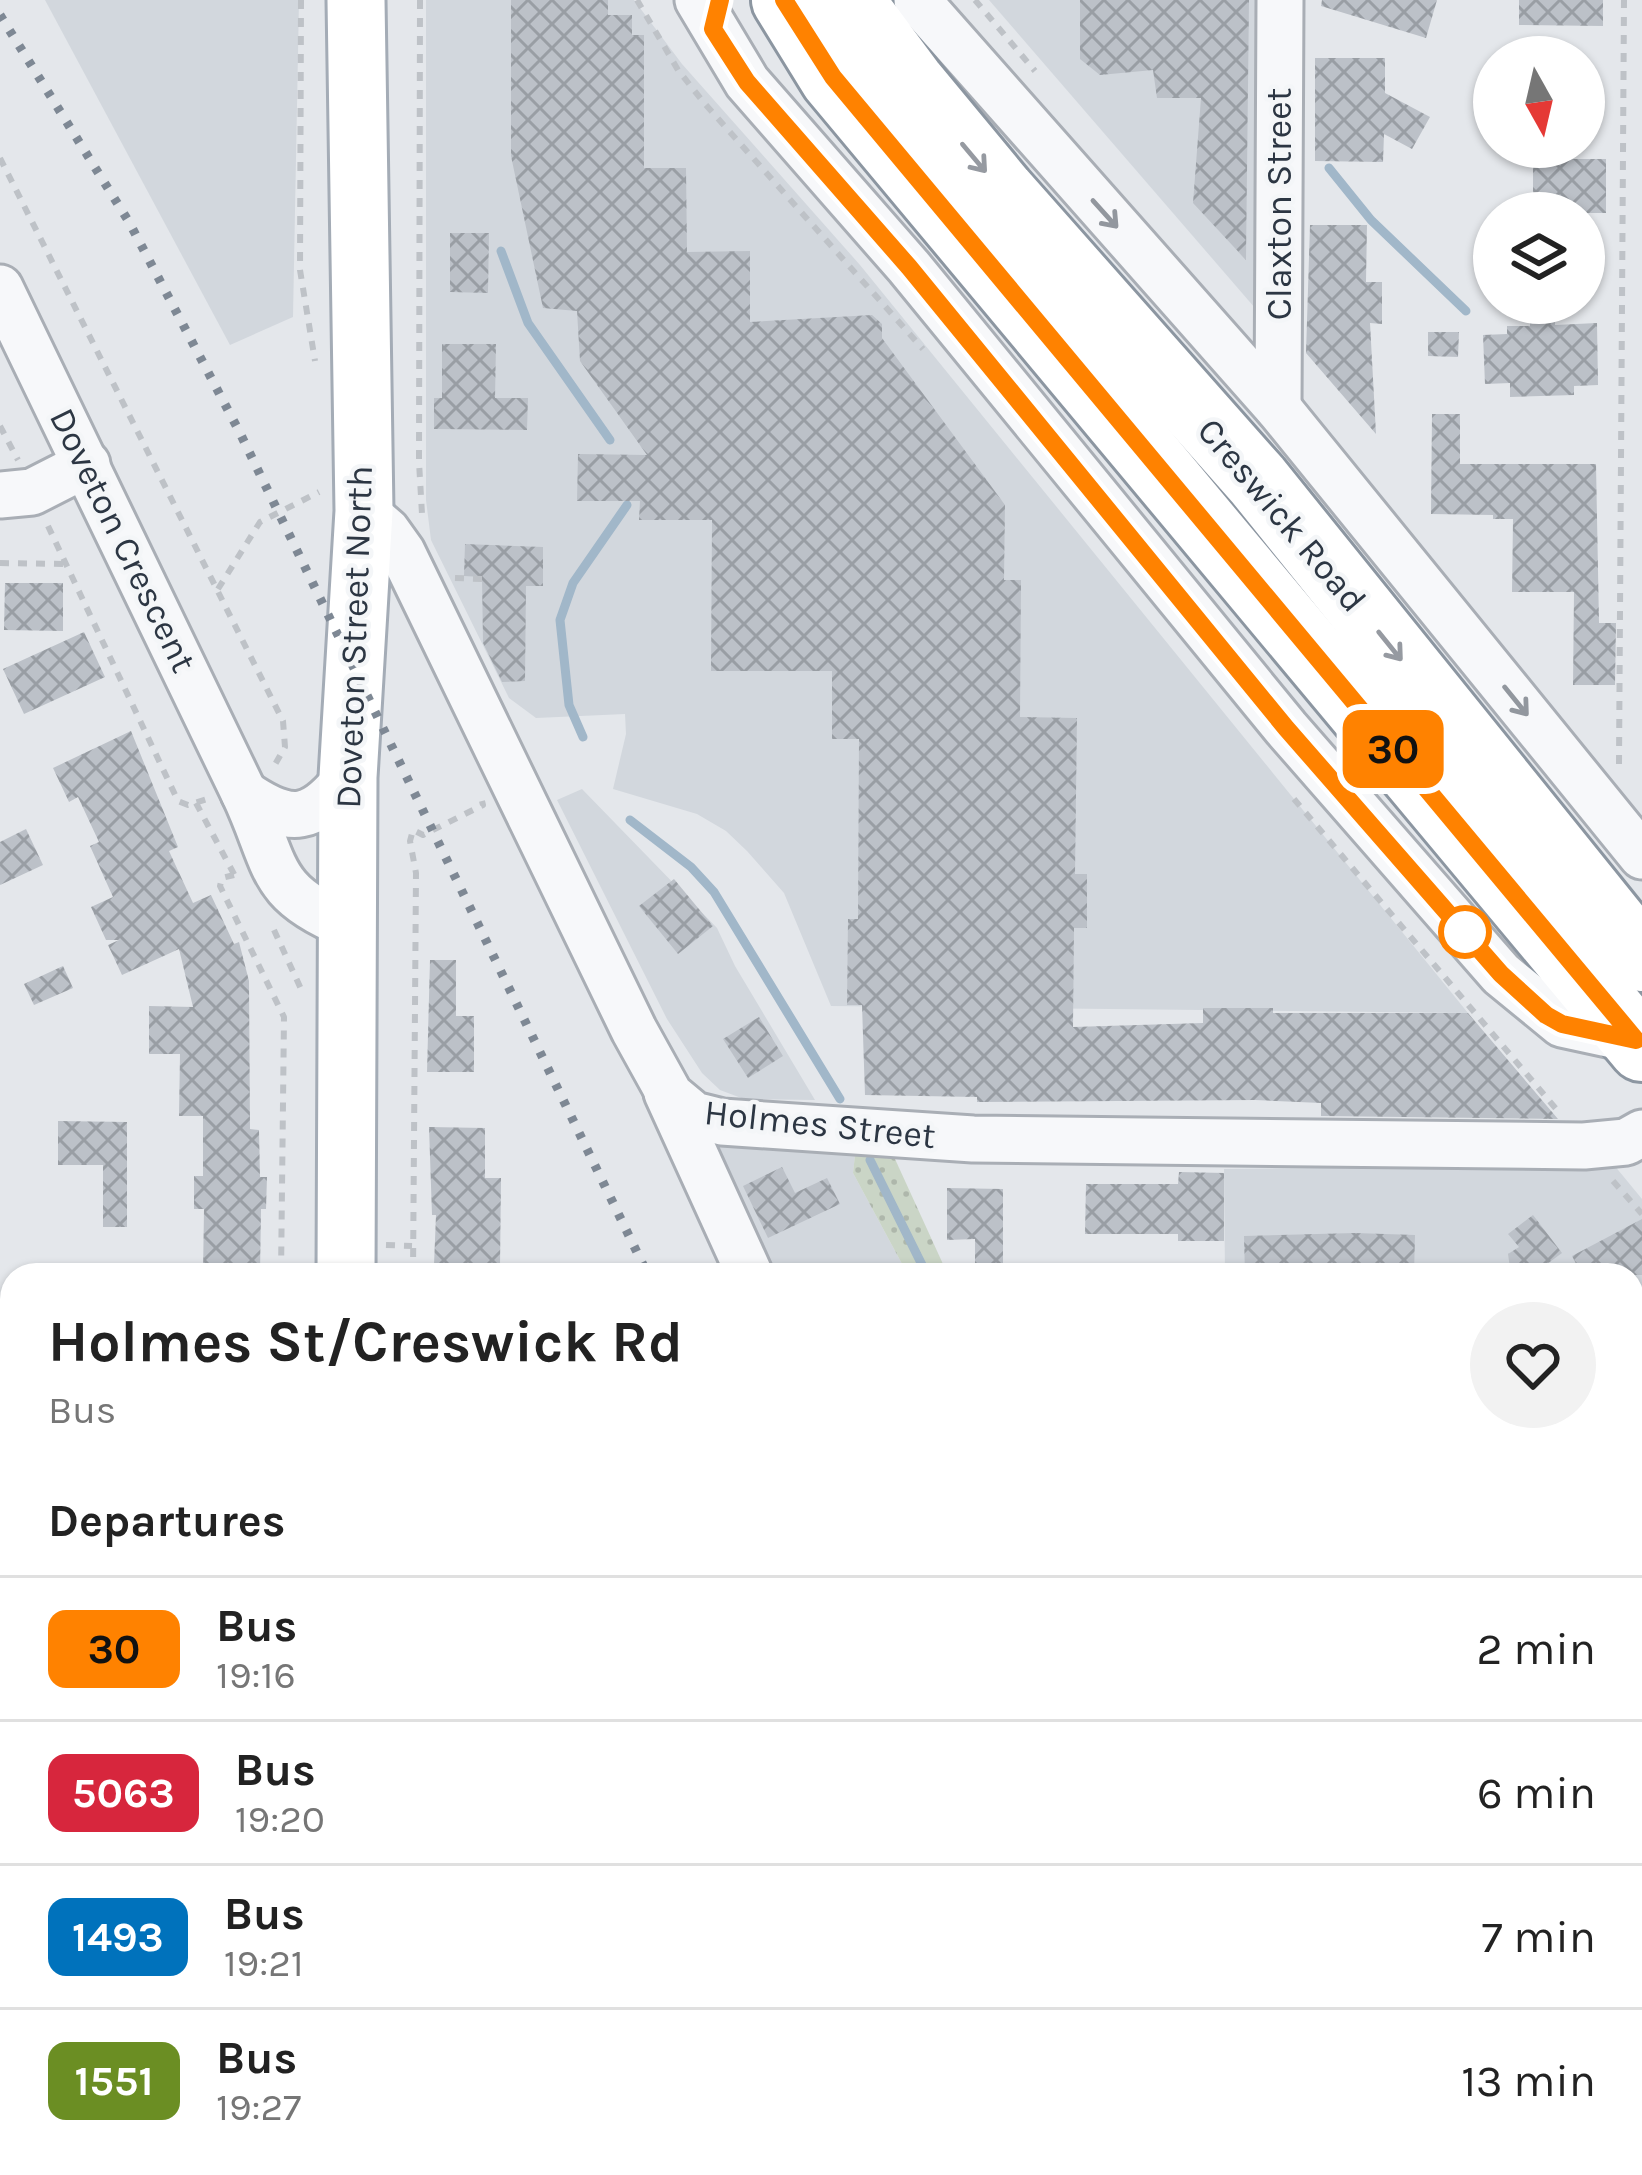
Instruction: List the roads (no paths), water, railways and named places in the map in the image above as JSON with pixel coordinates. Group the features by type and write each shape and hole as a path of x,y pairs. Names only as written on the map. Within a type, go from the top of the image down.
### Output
{"highway":[{"name":"Creswick Road","path":"784,0 833,77 1640,1062"},
{"path":"833,77 834,0"},
{"name":"Creswick Road","path":"850,0 934,65 1002,193 1257,480 1642,958"}],"main road":[{"name":"Doveton Street North","path":"346,1263 343,501 356,0"}],"street":[{"name":"Creswick Road","path":"917,0 934,65 1278,408 1631,812"},
{"name":"Claxton Street","path":"1278,408 1280,0"},
{"path":"710,10 747,82 909,267 1286,728 1501,974 1546,1015 1640,1062"},
{"path":"779,119 833,77"},
{"name":"Doveton Crescent","path":"0,288 246,797 272,865 285,888 304,906 347,926"},
{"path":"16,494 87,464"},
{"name":"Holmes Street","path":"343,501 387,531 402,552 514,790 663,1085 689,1112 705,1119 894,1134 1104,1142 1566,1146 1616,1144 1642,1133"},
{"path":"246,797 280,813 306,814 328,802 347,777"},
{"name":"Doveton Crescent","path":"246,797 280,847 304,865 347,869"},
{"path":"1570,871 1631,812"},
{"name":"Holmes Street","path":"1566,1146 1606,1128 1640,1062"},
{"path":"663,1085 745,1263"}],"waterway":[{"path":"1329,168 1371,220 1466,311"},
{"path":"501,251 528,323 610,440"},
{"path":"583,737 569,705 560,620 573,583 627,505"},
{"path":"630,820 691,867 714,892 840,1099"},
{"path":"870,1160 921,1263"}],"railway":[{"path":"0,15 129,222 239,431 642,1263"}]}
